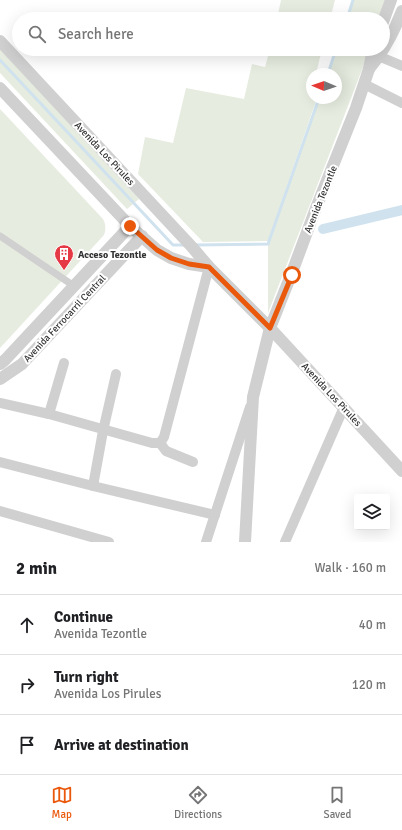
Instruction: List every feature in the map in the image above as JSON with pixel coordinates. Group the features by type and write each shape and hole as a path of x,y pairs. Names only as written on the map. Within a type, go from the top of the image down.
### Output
{"street":[{"path":"387,12 391,0"},
{"name":"Avenida Tezontle","path":"390,32 398,21 402,11"},
{"name":"Avenida Los Pirules","path":"0,40 12,53"},
{"name":"Avenida Los Pirules","path":"15,56 209,267 270,328 402,471"},
{"name":"Avenida Tezontle","path":"245,542 253,397 270,328 292,275 313,214 356,108 373,56"},
{"path":"380,56 402,66"},
{"path":"364,84 402,102"},
{"path":"0,88 130,226 157,250 171,258 189,264 209,267 164,437 160,443"},
{"name":"Avenida Ferrocarril Central","path":"0,364 130,226"},
{"path":"0,236 74,286"},
{"name":"Avenida Ferrocarril Central","path":"0,379 22,364 142,236"},
{"path":"49,414 64,363"},
{"path":"93,486 103,430 116,374"},
{"path":"206,542 253,397"},
{"path":"0,403 49,414 152,443 160,443"},
{"path":"285,542 344,407"},
{"path":"160,443 166,452 193,462"},
{"path":"0,462 214,516"},
{"path":"0,511 109,542"}],"shaded area":[{"path":"281,0 335,0 332,12 278,12"},
{"path":"353,0 389,0 385,12 349,12"},
{"path":"0,49 139,199 127,209 0,73"},
{"path":"268,56 320,56 317,68 306,68 306,104 315,104 268,241 203,242 138,174 145,137 173,143 186,88 244,99 252,64 265,67"},
{"path":"333,56 367,56 268,313 268,244 317,104 342,104 342,68 329,68"},
{"path":"0,109 103,219 105,223 105,231 104,235 0,348"}],"waterway":[{"path":"349,12 353,0"},
{"path":"330,68 334,56"},
{"path":"0,60 173,245 186,245"},
{"path":"195,245 268,244 317,104"},
{"path":"323,229 402,210"}],"place":[{"name":"Acceso Tezontle","path":"64,271"}],"route":[{"path":"130,226 157,250 171,258 189,264 209,267 270,328 292,275"}]}
